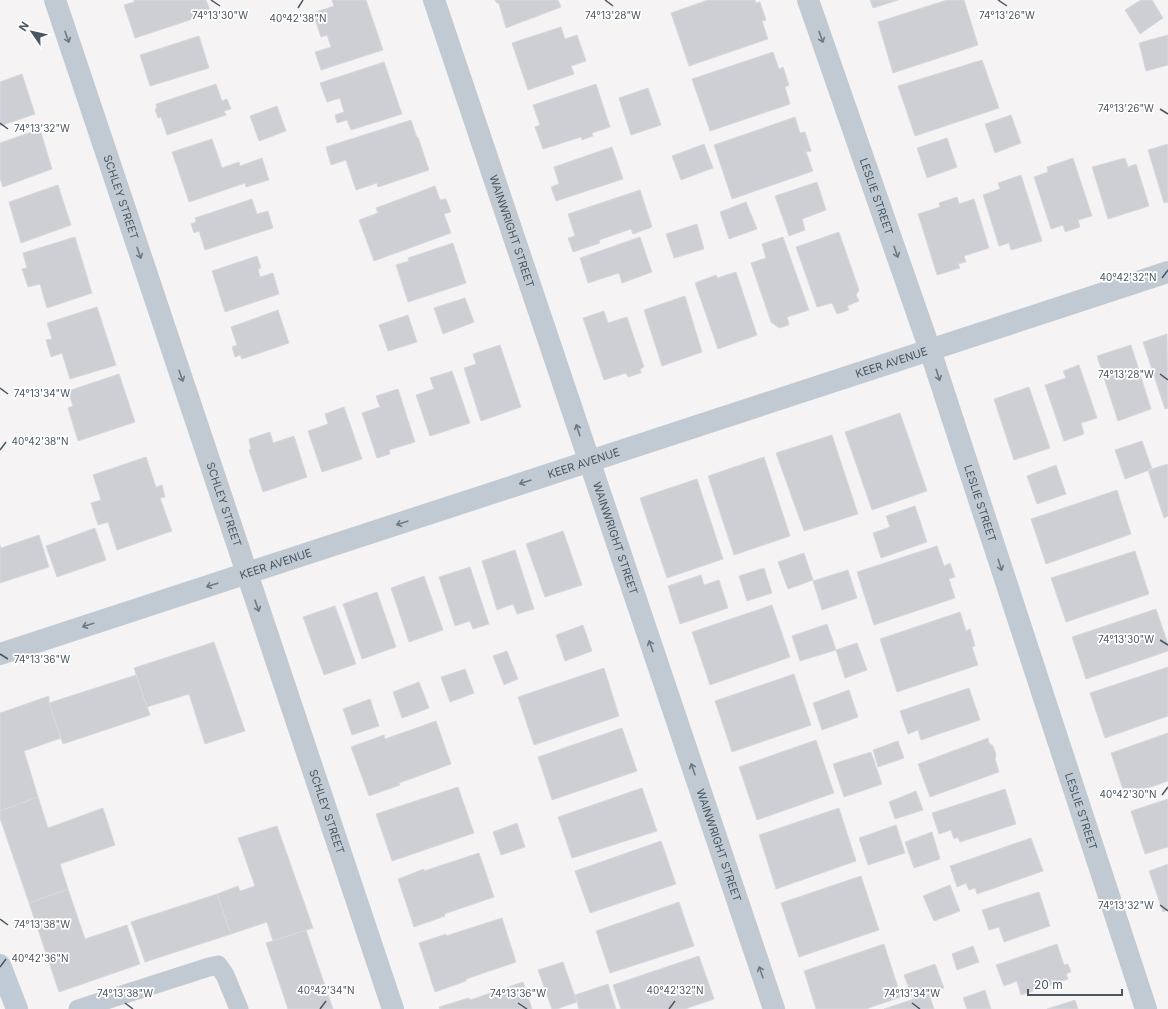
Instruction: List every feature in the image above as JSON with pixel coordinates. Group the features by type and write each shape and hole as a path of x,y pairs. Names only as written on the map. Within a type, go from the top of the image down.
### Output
{"main road":[{"path":"0,965 17,1009"}],"street":[{"name":"SCHLEY STREET","path":"55,0 246,574 393,1009"},
{"name":"WAINWRIGHT STREET","path":"434,0 774,1009"},
{"name":"LESLIE STREET","path":"808,0 930,350 1146,1009"},
{"name":"KEER AVENUE","path":"0,654 1168,272"}],"lane":[{"path":"78,1009 209,967 218,966 225,975 239,1009"}],"building":[{"path":"134,0 206,0 211,13 135,38 124,5 134,2"},
{"path":"332,0 366,0 383,50 321,70 315,52 331,47 327,35 321,37 313,13 334,6"},
{"path":"495,0 558,0 561,7 506,28 499,4"},
{"path":"708,0 755,0 756,3 760,2 766,20 762,21 768,39 689,66 671,13"},
{"path":"870,0 898,0 873,8"},
{"path":"947,0 964,0 978,45 893,73 878,22"},
{"path":"1141,0 1152,0 1163,18 1140,34 1125,10"},
{"path":"561,27 565,39 577,35 586,61 571,66 574,74 528,90 512,43"},
{"path":"1168,35 1168,65 1146,71 1139,43"},
{"path":"199,36 209,68 150,86 140,55"},
{"path":"773,52 779,69 783,67 789,85 785,87 790,104 710,131 692,79"},
{"path":"982,60 999,108 915,136 898,86"},
{"path":"384,62 402,114 351,130 347,120 337,123 335,115 344,112 340,98 327,102 320,83"},
{"path":"22,74 35,114 0,126 0,82"},
{"path":"216,84 222,101 227,99 231,109 224,111 226,115 167,135 161,117 158,118 155,109 157,108 156,104"},
{"path":"596,84 610,127 592,133 593,136 582,140 581,137 543,149 535,127 540,125 533,105"},
{"path":"648,88 661,125 631,135 619,98"},
{"path":"277,106 286,131 259,141 250,116"},
{"path":"1011,115 1021,143 995,153 985,124"},
{"path":"795,117 800,133 805,132 811,151 806,152 813,171 732,199 714,145"},
{"path":"411,120 429,170 378,187 377,183 356,190 346,160 331,165 326,147"},
{"path":"40,129 52,169 3,187 0,178 0,143"},
{"path":"947,138 957,167 927,178 917,148"},
{"path":"212,139 222,168 239,162 240,166 262,158 269,180 246,187 245,183 189,202 172,152"},
{"path":"704,144 713,168 681,180 672,156"},
{"path":"1168,144 1168,202 1164,203 1148,150"},
{"path":"612,147 623,179 556,201 551,187 559,184 554,167"},
{"path":"1073,158 1092,216 1078,220 1080,227 1065,232 1063,225 1051,229 1034,177 1048,172 1047,167"},
{"path":"1125,158 1128,167 1136,164 1149,206 1108,219 1092,167"},
{"path":"1021,175 1042,241 1011,250 1009,243 999,246 983,195 1000,189 998,183"},
{"path":"817,182 826,210 802,219 805,230 789,236 775,196"},
{"path":"58,185 71,225 21,243 9,202"},
{"path":"435,186 440,200 446,199 451,212 444,214 451,233 374,261 359,220 378,213 376,208"},
{"path":"640,190 652,227 633,234 631,229 599,240 600,243 573,252 568,238 575,236 568,214"},
{"path":"957,197 959,204 974,199 989,248 964,256 966,262 958,264 960,268 937,275 918,214 940,207 939,203"},
{"path":"252,199 257,214 268,211 273,228 205,250 199,231 194,233 191,224 196,222 195,218"},
{"path":"746,202 757,229 729,239 720,212"},
{"path":"697,224 704,249 674,258 666,234"},
{"path":"839,232 859,290 856,295 859,301 847,306 849,310 837,314 832,303 817,307 796,247"},
{"path":"75,237 92,293 47,308 40,284 28,287 22,269 27,268 23,253"},
{"path":"640,237 652,272 622,283 619,273 588,283 580,258"},
{"path":"783,237 809,310 787,317 789,325 779,328 771,322 751,263 766,258 762,244"},
{"path":"453,243 466,283 408,302 396,265 409,261 408,258"},
{"path":"257,256 261,268 258,269 260,277 273,273 279,294 225,312 212,271"},
{"path":"736,272 757,335 718,349 695,283 716,275 717,278"},
{"path":"685,296 702,352 662,366 644,310"},
{"path":"465,298 474,322 443,334 434,308"},
{"path":"97,307 116,365 70,379 62,353 51,357 46,340 52,339 47,323"},
{"path":"278,310 289,343 242,359 240,355 235,357 232,347 237,345 231,327"},
{"path":"604,311 608,323 627,317 644,367 640,369 641,373 628,377 626,373 604,380 583,318"},
{"path":"408,315 417,342 388,351 379,325"},
{"path":"1167,334 1168,408 1165,409 1143,342"},
{"path":"500,345 521,407 481,421 464,368 476,364 473,354"},
{"path":"1131,345 1151,409 1118,421 1097,356"},
{"path":"1079,365 1097,418 1081,423 1084,434 1064,441 1045,385 1066,378 1063,371"},
{"path":"452,371 470,423 430,436 416,395 434,389 430,378"},
{"path":"119,374 135,422 78,441 68,408 73,406 68,391"},
{"path":"1029,387 1050,448 1014,460 994,399"},
{"path":"398,389 415,442 389,450 390,454 377,458 362,413 380,407 376,396"},
{"path":"344,407 362,459 322,472 308,431 328,424 325,414"},
{"path":"900,413 927,491 872,510 845,432"},
{"path":"270,432 273,443 294,436 307,477 263,492 249,450 251,449 249,439"},
{"path":"832,435 858,514 804,531 776,453"},
{"path":"1142,441 1152,469 1125,479 1115,450"},
{"path":"146,457 156,487 162,485 165,497 160,498 172,531 117,550 108,522 98,525 91,503 101,500 93,475"},
{"path":"764,457 790,536 734,555 708,476"},
{"path":"1168,464 1168,516 1164,518 1148,470"},
{"path":"1056,465 1066,494 1037,504 1027,476"},
{"path":"697,479 723,559 667,578 640,498"},
{"path":"1117,490 1131,534 1046,564 1031,519"},
{"path":"915,506 927,542 881,558 873,533 890,527 886,516"},
{"path":"95,528 106,560 57,577 46,546"},
{"path":"563,531 582,585 545,597 526,544"},
{"path":"39,535 49,567 0,583 0,545 1,548"},
{"path":"937,546 944,566 950,563 955,577 949,579 955,598 874,625 857,572"},
{"path":"515,550 534,609 517,614 513,604 497,610 482,561"},
{"path":"1135,551 1149,594 1066,622 1051,578"},
{"path":"804,553 813,580 788,589 778,562"},
{"path":"470,567 489,624 473,629 470,621 455,626 439,577"},
{"path":"764,568 772,593 747,601 739,576"},
{"path":"848,570 857,598 822,610 813,581"},
{"path":"701,575 704,585 719,580 728,608 680,624 668,586"},
{"path":"424,576 443,630 409,642 391,588"},
{"path":"377,592 396,647 362,659 343,604"},
{"path":"772,605 790,657 710,685 692,632"},
{"path":"335,606 356,664 324,675 303,617"},
{"path":"1156,609 1168,644 1168,651 1086,679 1072,637"},
{"path":"960,612 966,631 970,629 975,646 972,647 978,665 897,692 880,639"},
{"path":"827,624 836,650 800,661 792,636"},
{"path":"583,625 592,651 565,661 556,635"},
{"path":"214,642 245,731 205,744 189,694 147,707 134,668"},
{"path":"857,643 867,670 845,678 836,650"},
{"path":"507,651 518,679 504,685 493,656"},
{"path":"1168,667 1168,716 1105,738 1090,693"},
{"path":"604,668 619,716 534,745 518,697"},
{"path":"465,669 474,693 450,702 441,677"},
{"path":"794,674 811,725 732,752 715,701"},
{"path":"136,675 150,715 63,744 49,703"},
{"path":"419,682 429,708 402,718 393,692"},
{"path":"969,688 980,720 921,740 918,730 908,734 900,711"},
{"path":"849,690 858,717 822,730 813,703"},
{"path":"49,696 49,703 61,738 24,751 38,797 0,811 0,713"},
{"path":"370,699 379,726 352,735 343,709"},
{"path":"436,721 451,764 399,783 400,785 369,796 351,747 384,735 385,739"},
{"path":"622,728 637,771 552,800 538,757"},
{"path":"1168,733 1168,781 1125,796 1111,753"},
{"path":"988,738 989,743 993,746 996,754 995,759 999,772 930,797 918,764"},
{"path":"816,740 834,793 757,820 739,767"},
{"path":"898,741 904,758 878,767 873,750"},
{"path":"871,752 882,784 844,797 833,764"},
{"path":"458,787 474,833 392,861 376,814"},
{"path":"642,788 657,831 572,858 558,817"},
{"path":"1005,789 1016,824 960,842 958,837 954,839 951,830 939,834 932,813"},
{"path":"916,791 923,810 895,819 889,802"},
{"path":"38,797 48,828 103,808 115,845 60,864 68,889 29,903 0,818 0,811"},
{"path":"1168,799 1168,847 1145,854 1131,811"},
{"path":"839,808 856,861 776,889 759,835"},
{"path":"517,823 525,847 501,855 493,832"},
{"path":"896,825 905,853 868,865 859,838"},
{"path":"277,826 313,928 273,941 267,922 231,934 217,894 238,886 240,891 255,886 238,838"},
{"path":"932,832 940,859 914,868 905,842"},
{"path":"1031,838 1043,871 977,894 975,888 969,890 966,883 957,887 950,866"},
{"path":"661,841 676,884 590,913 575,871"},
{"path":"479,853 494,897 444,914 445,916 414,927 398,879 424,869 424,871"},
{"path":"1168,864 1168,910 1163,912 1149,871"},
{"path":"861,876 879,930 799,957 781,903"},
{"path":"950,885 960,911 934,921 923,896"},
{"path":"68,889 85,939 127,925 140,964 59,992 29,903"},
{"path":"1039,892 1050,926 1004,942 999,927 989,930 982,910"},
{"path":"217,894 231,934 145,962 131,922"},
{"path":"679,902 694,946 610,973 596,931"},
{"path":"502,918 516,962 466,979 466,981 435,992 419,943"},
{"path":"306,930 333,1009 288,1009 266,943"},
{"path":"884,944 901,997 866,1009 816,1009 804,971"},
{"path":"1057,944 1064,965 1068,964 1071,972 1066,974 1068,979 1021,995 1017,981 1004,986 996,965"},
{"path":"973,946 979,962 957,970 952,954"},
{"path":"699,956 714,999 685,1009 621,1009 613,985"},
{"path":"563,962 577,1002 557,1009 552,1009 538,970"},
{"path":"935,964 944,988 913,999 904,975"},
{"path":"523,982 532,1009 440,1009 439,1007 469,998 470,1000"},
{"path":"608,984 616,1009 579,1009 575,995"},
{"path":"985,990 991,1009 967,1009 963,998"},
{"path":"929,994 934,1009 884,1009"},
{"path":"1075,1000 1078,1009 1047,1009"}]}
